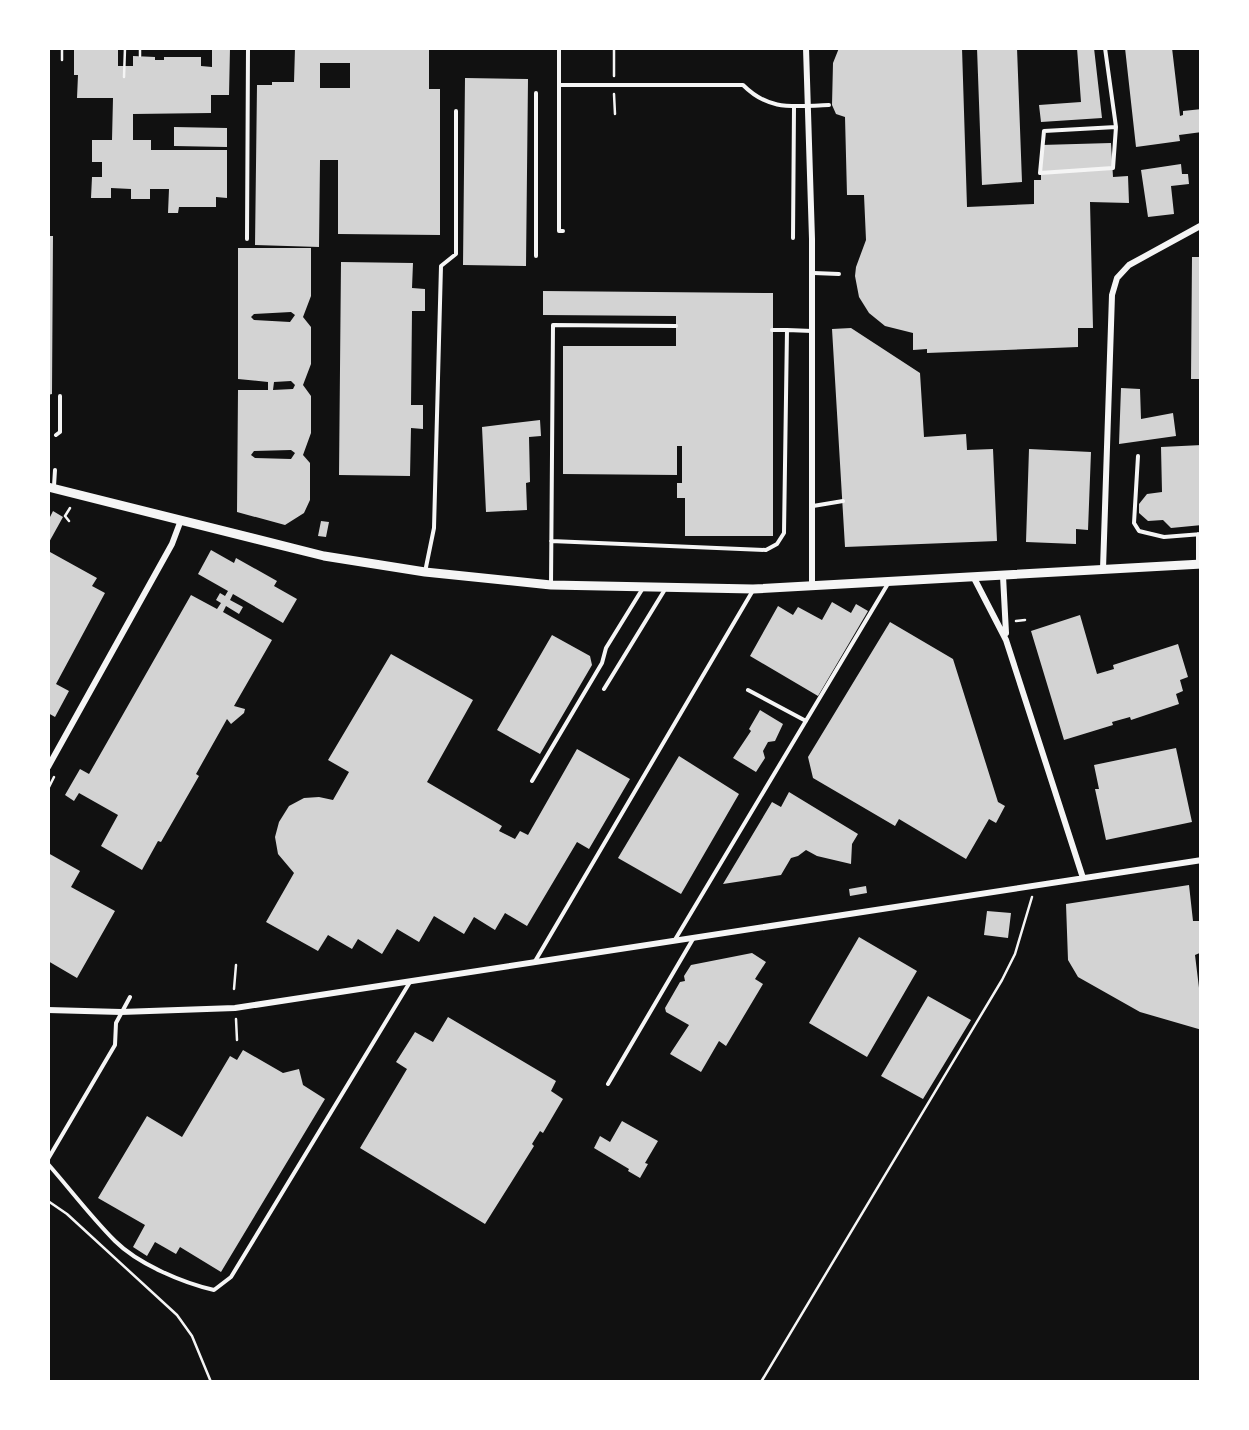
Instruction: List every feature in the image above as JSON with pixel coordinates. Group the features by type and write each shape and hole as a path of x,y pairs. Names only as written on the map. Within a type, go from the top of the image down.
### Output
{"street":[{"path":"809,48 812,586"},
{"path":"1103,569 1112,295 1117,278 1129,265 1202,225"},
{"path":"51,488 324,556 425,572 551,585 753,588 1200,564"},
{"path":"48,767 172,544 181,520"},
{"path":"1003,576 1006,640"},
{"path":"974,578 1006,640 1083,878"},
{"path":"48,1010 235,1008 1202,860"}],"lane":[{"path":"247,239 248,48"},
{"path":"558,48 558,231 563,231"},
{"path":"1105,48 1116,127 1113,168 1040,172 1044,131 1116,127"},
{"path":"559,86 743,85 774,105 830,105"},
{"path":"536,93 536,256"},
{"path":"793,238 794,106"},
{"path":"425,572 434,528 441,266 456,254 456,111"},
{"path":"812,274 839,274"},
{"path":"551,585 554,325 676,326"},
{"path":"772,330 812,330"},
{"path":"551,542 766,550 777,544 784,533 787,330"},
{"path":"56,434 60,432 60,396"},
{"path":"1138,456 1134,524 1139,531 1164,537 1200,534 1200,564"},
{"path":"51,488 56,470"},
{"path":"812,506 843,501"},
{"path":"675,941 890,582"},
{"path":"532,781 643,588"},
{"path":"604,689 665,588"},
{"path":"534,963 753,588"},
{"path":"748,690 806,721"},
{"path":"608,1084 692,939"},
{"path":"130,997 116,1024 115,1045 48,1161 116,1243 140,1260 214,1290 231,1277 410,982"}],"path":[{"path":"62,48 62,60"},
{"path":"124,77 125,48"},
{"path":"140,48 140,56"},
{"path":"614,48 616,114"},
{"path":"69,521 66,516 73,502"},
{"path":"760,1382 1002,980 1015,954 1035,886"},
{"path":"234,989 236,965"},
{"path":"236,1017 237,1040"},
{"path":"48,1202 67,1214 177,1316 192,1336 211,1382"}],"building":[{"path":"212,48 230,48 229,95 211,95 211,113 133,114 133,140 151,140 151,150 227,150 227,198 216,197 216,207 179,207 178,213 168,213 169,189 150,189 150,199 131,199 131,189 111,188 111,198 91,198 92,177 102,177 102,162 92,162 92,140 112,140 113,98 77,98 74,49 118,49 118,66 133,66 133,56 155,60 201,57 201,66 212,67"},
{"path":"295,48 429,48 429,89 440,89 440,235 338,234 338,160 320,160 319,247 255,245 257,85 294,82","holes":["320,63 350,63 350,88 320,88"]},
{"path":"839,48 962,48 967,207 1034,204 1034,180 1041,180 1041,145 1111,143 1113,177 1128,176 1129,203 1090,202 1093,328 1078,328 1078,347 927,353 927,349 913,350 913,333 885,326 869,313 859,297 855,276 866,240 864,195 847,195 845,117 836,114 832,105 833,63"},
{"path":"977,48 1017,48 1022,182 982,185"},
{"path":"1077,48 1094,48 1102,118 1041,122 1039,105 1081,102"},
{"path":"1125,48 1172,48 1180,116 1183,111 1202,109 1202,132 1179,135 1180,141 1136,147"},
{"path":"465,78 528,79 526,266 463,265"},
{"path":"174,127 227,128 227,147 174,146"},
{"path":"1181,164 1189,184 1171,186 1174,214 1148,217 1141,170"},
{"path":"48,236 53,236 52,394 48,395"},
{"path":"238,248 311,248 311,296 303,317 311,327 311,364 303,385 311,396 311,433 303,455 310,463 310,500 304,513 285,525 237,512 238,390 268,390 268,382 238,379","holes":["291,312 295,315 290,322 251,317","291,381 295,385 293,389 273,390 274,382","291,450 295,453 291,459 255,458 251,455 254,451"]},
{"path":"1192,257 1202,257 1202,379 1191,379"},
{"path":"341,262 413,263 412,288 425,289 425,311 412,311 411,405 423,405 423,429 411,428 410,476 339,475"},
{"path":"543,291 773,293 773,536 685,536 685,498 677,498 677,483 682,483 682,446 677,446 677,475 563,474 563,346 676,346 676,316 543,315"},
{"path":"851,328 920,373 924,437 966,434 967,450 993,449 997,541 845,547 832,329"},
{"path":"1121,388 1140,389 1141,419 1173,413 1176,436 1119,444"},
{"path":"540,420 541,436 529,437 527,510 486,512 482,427"},
{"path":"1202,445 1202,525 1171,528 1163,520 1148,521 1139,513 1139,504 1147,494 1162,492 1161,447"},
{"path":"1029,449 1091,452 1088,530 1076,529 1076,544 1026,542"},
{"path":"53,511 63,517 48,544 48,521"},
{"path":"321,521 329,522 326,537 318,536"},
{"path":"211,550 234,563 236,558 277,581 274,586 297,599 283,623 233,594 230,600 243,607 239,614 226,606 223,612 272,640 234,706 245,709 244,713 231,724 227,719 196,774 199,776 142,870 101,846 118,815 79,793 74,801 65,795 80,769 89,774 191,595 217,609 221,603 216,600 220,593 225,596 228,591 198,574"},
{"path":"50,552 97,578 92,586 105,593 56,684 69,691 55,717 48,713"},
{"path":"832,602 851,613 856,604 868,611 818,696 750,656 778,606 793,615 798,607 822,620"},
{"path":"1080,615 1097,674 1178,644 1188,677 1180,680 1183,691 1176,694 1179,704 1064,740 1031,631"},
{"path":"890,622 953,659 998,802 1005,806 996,823 989,819 966,859 899,819 895,826 813,778 808,757"},
{"path":"552,635 590,656 592,665 540,754 497,730"},
{"path":"391,654 473,700 427,782 502,826 499,831 515,839 520,831 528,835 577,749 630,779 589,849 577,842 527,926 505,913 495,930 474,917 464,934 434,916 419,942 397,929 382,954 358,939 352,949 328,935 318,951 266,922 294,873 278,854 275,837 289,806 304,798 333,800 349,772 328,760"},
{"path":"760,710 783,724 775,741 768,742 763,751 765,758 756,772 733,758"},
{"path":"1176,748 1192,822 1106,840 1094,765"},
{"path":"679,756 739,794 681,894 618,858"},
{"path":"789,792 858,834 852,844 851,864 806,850 791,858 781,875 723,884 772,802 781,807"},
{"path":"48,853 80,871 71,887 115,911 77,978 48,961"},
{"path":"1189,885 1193,921 1202,921 1202,952 1195,955 1202,996 1202,1030 1140,1012 1078,977 1068,960 1066,904"},
{"path":"866,886 867,893 850,896 849,889"},
{"path":"987,911 1011,913 1008,938 984,935"},
{"path":"859,937 917,971 867,1057 809,1023"},
{"path":"752,953 766,962 755,979 763,984 726,1046 719,1041 701,1072 670,1054 689,1025 665,1008 680,982 685,981 691,965"},
{"path":"928,996 971,1020 923,1099 881,1076"},
{"path":"448,1017 556,1081 551,1091 563,1099 485,1224 360,1148 407,1069 396,1062 415,1032 433,1042"},
{"path":"243,1050 283,1073 299,1069 303,1085 325,1099 221,1272 180,1247 176,1254 155,1242 147,1256 133,1247 145,1225 98,1198 147,1116 182,1137 230,1056 237,1060"},
{"path":"622,1121 658,1141 640,1178 594,1148 600,1136 610,1142"}]}
